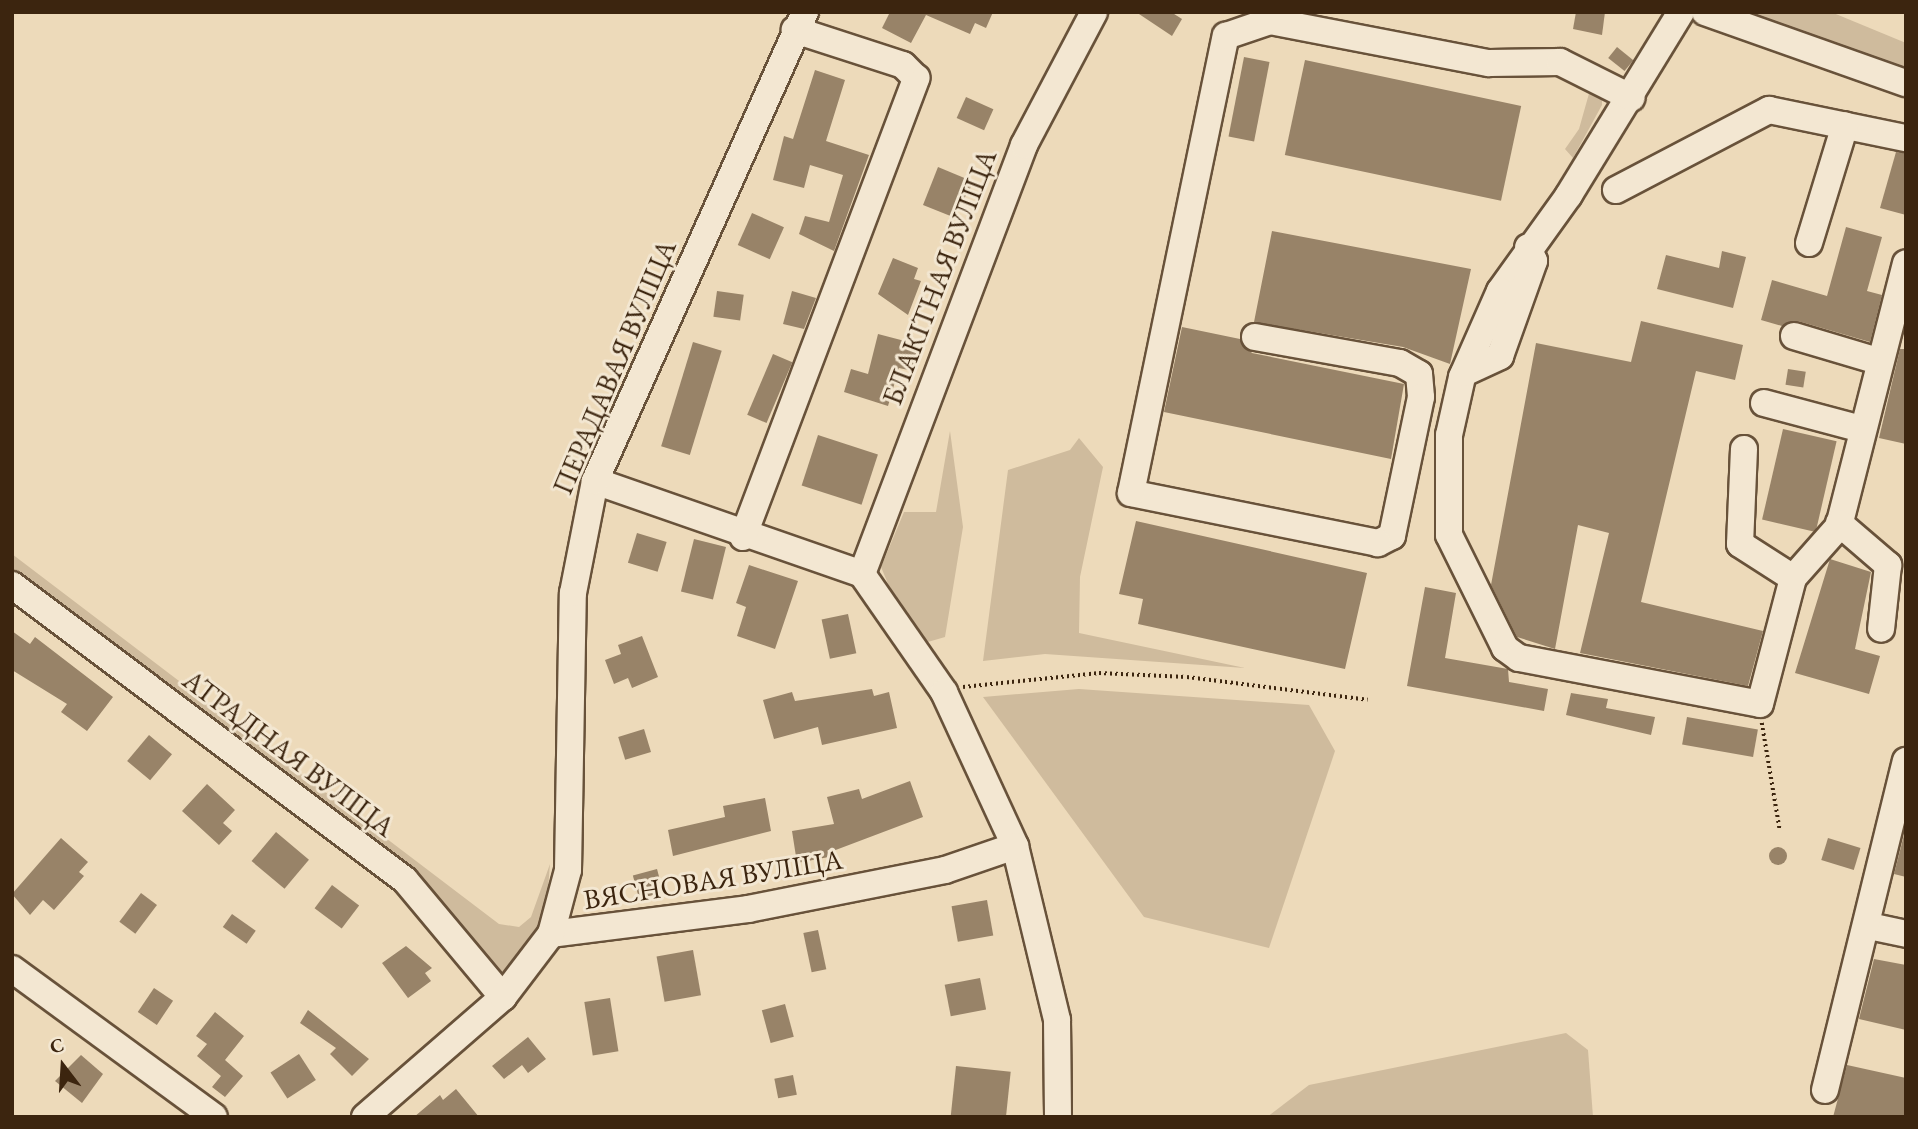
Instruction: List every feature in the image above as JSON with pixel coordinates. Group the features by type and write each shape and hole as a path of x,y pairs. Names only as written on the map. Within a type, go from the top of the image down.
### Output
{"street":[{"name":"БЛАКІТНАЯ ВУЛІЦА","path":"862,574 1019,157 1094,12"},
{"path":"1681,12 1632,98 1528,245 1534,261 1500,356 1464,373 1449,435 1449,535 1505,648 1519,658 1760,704 1793,578 1839,523 1878,360 1906,263"},
{"path":"1705,12 1906,83"},
{"path":"743,537 916,78 903,65 800,21"},
{"name":"ПЕРАДАВАЯ ВУЛІЦА","path":"551,934 568,870 573,593 594,481 800,21"},
{"path":"1255,337 1400,363 1419,374 1421,397 1392,536 1378,543 1131,494 1226,36 1270,21 1489,63 1560,62 1632,98"},
{"path":"1616,190 1769,110 1906,138"},
{"path":"1810,243 1845,125"},
{"path":"1794,336 1878,360"},
{"path":"1764,403 1862,429"},
{"path":"1744,449 1740,544 1793,578"},
{"path":"594,481 743,537 862,574 944,692 1015,846 1057,1020 1058,1117"},
{"path":"1839,523 1888,565 1881,629"},
{"name":"АТРАДНАЯ ВУЛІЦА","path":"12,585 405,880 503,997"},
{"path":"1825,1090 1870,926 1906,761"},
{"name":"ВЯСНОВАЯ ВУЛІЦА","path":"365,1117 503,997 551,934 748,909 944,870 1015,846"},
{"path":"1870,926 1906,934"},
{"path":"12,969 214,1117"}],"path":[{"path":"944,692 979,683 1099,673 1187,677 1368,700"},
{"path":"1760,704 1780,830"}],"shaded area":[{"path":"1705,12 1831,12 1906,43 1906,70"},
{"path":"1590,90 1602,97 1602,105 1573,158 1565,149 1579,129"},
{"path":"950,431 963,527 945,637 914,646 881,567 904,512 936,512"},
{"path":"1079,438 1103,467 1080,577 1079,633 1245,668 1045,654 983,661 1008,470 1070,450"},
{"path":"12,554 499,924 519,927 531,917 550,864 545,927 503,980 424,884 12,573"},
{"path":"1079,689 1309,705 1335,751 1269,948 1144,917 983,697"},
{"path":"1566,1033 1588,1050 1593,1117 1267,1117 1309,1085"}],"building":[{"path":"890,12 993,12 986,28 975,23 970,34 926,15 911,43 882,28"},
{"path":"1136,12 1171,12 1182,19 1172,36"},
{"path":"1576,12 1605,12 1602,35 1573,29"},
{"path":"1617,47 1633,60 1625,71 1608,58"},
{"path":"1244,57 1270,62 1254,141 1229,137"},
{"path":"1305,60 1521,106 1501,201 1285,155"},
{"path":"815,70 845,80 826,141 869,155 834,251 799,234 805,216 829,222 843,175 810,165 804,188 773,180 784,136 793,139"},
{"path":"966,97 993,109 984,130 957,118"},
{"path":"1896,152 1906,153 1906,215 1880,208"},
{"path":"938,167 974,182 953,217 923,205"},
{"path":"752,213 784,227 770,259 738,245"},
{"path":"1846,227 1882,237 1867,291 1882,295 1870,342 1798,321 1782,326 1761,320 1772,280 1827,296"},
{"path":"1272,231 1471,269 1450,364 1403,347 1254,322"},
{"path":"1722,251 1746,257 1733,308 1657,289 1666,255 1719,268"},
{"path":"893,258 918,268 914,279 921,281 908,315 878,294"},
{"path":"717,291 744,295 740,321 713,317"},
{"path":"792,291 816,298 804,329 783,324"},
{"path":"1641,321 1743,345 1735,380 1696,371 1641,602 1763,631 1748,686 1580,653 1609,533 1578,525 1555,649 1517,637 1491,585 1536,343 1631,362"},
{"path":"1182,327 1240,339 1252,353 1404,384 1391,459 1164,412"},
{"path":"878,334 920,345 913,371 899,368 888,406 844,392 851,369 868,374"},
{"path":"693,342 722,351 690,455 661,446"},
{"path":"1900,349 1906,349 1906,444 1879,438"},
{"path":"773,354 792,362 767,423 747,415"},
{"path":"1788,369 1806,372 1803,388 1785,385"},
{"path":"1783,429 1837,441 1816,532 1762,520"},
{"path":"818,435 878,454 862,505 802,485"},
{"path":"1136,521 1367,573 1345,669 1138,624 1143,599 1119,594"},
{"path":"637,533 667,542 658,572 628,563"},
{"path":"694,539 726,547 713,599 681,591"},
{"path":"1830,559 1871,572 1855,649 1880,656 1869,694 1795,673"},
{"path":"749,565 798,581 775,649 737,636 746,607 736,603"},
{"path":"1425,587 1456,593 1445,658 1508,669 1509,682 1548,689 1544,711 1407,686"},
{"path":"848,614 856,653 830,659 822,620"},
{"path":"12,631 30,644 35,637 113,697 87,731 61,712 67,704 12,670"},
{"path":"642,636 658,677 632,688 628,678 614,684 605,660 621,654 618,645"},
{"path":"872,689 874,696 889,692 897,728 822,745 818,727 774,739 763,700 792,692 795,701"},
{"path":"1571,693 1608,699 1606,708 1655,717 1651,735 1566,715"},
{"path":"1687,717 1758,730 1753,757 1682,745"},
{"path":"644,729 651,752 625,760 618,737"},
{"path":"149,735 172,754 150,780 127,761"},
{"path":"910,781 923,817 833,851 834,856 797,863 792,831 834,824 827,797 859,789 862,799"},
{"path":"207,784 235,810 223,823 232,831 219,845 182,811"},
{"path":"765,798 771,831 673,856 668,830 725,817 723,806"},
{"path":"276,832 309,860 285,889 252,861"},
{"path":"1906,835 1906,877 1894,874"},
{"path":"61,838 88,862 79,872 84,876 54,910 43,900 30,915 12,894"},
{"path":"1828,838 1861,848 1854,870 1821,860"},
{"path":"1778,847 1784,850 1787,856 1784,862 1778,865 1772,862 1769,856 1772,850"},
{"path":"657,869 663,892 639,899 633,875"},
{"path":"332,885 359,905 342,929 315,908"},
{"path":"141,893 157,905 135,934 119,922"},
{"path":"987,900 993,935 958,942 952,906"},
{"path":"232,914 256,931 247,944 223,927"},
{"path":"818,930 826,969 812,972 803,933"},
{"path":"406,946 432,968 425,973 431,981 408,998 382,963"},
{"path":"693,950 701,995 665,1002 657,956"},
{"path":"1874,959 1906,965 1906,1030 1859,1019"},
{"path":"980,978 986,1009 951,1016 945,985"},
{"path":"154,988 173,1001 157,1025 138,1012"},
{"path":"610,998 618,1051 593,1055 584,1002"},
{"path":"785,1004 794,1037 771,1043 762,1010"},
{"path":"308,1010 369,1059 352,1076 330,1054 336,1048 300,1023"},
{"path":"215,1012 244,1036 225,1060 243,1076 225,1097 212,1087 221,1076 197,1056 207,1044 196,1036"},
{"path":"528,1037 546,1059 528,1073 522,1065 504,1079 492,1066"},
{"path":"299,1054 316,1080 287,1099 270,1073"},
{"path":"81,1055 103,1074 82,1103 55,1081"},
{"path":"1847,1065 1906,1078 1906,1117 1833,1117"},
{"path":"956,1066 1011,1072 1006,1117 951,1117"},
{"path":"793,1075 797,1095 778,1098 774,1079"},
{"path":"456,1089 479,1117 414,1117 440,1095 443,1100"}]}
